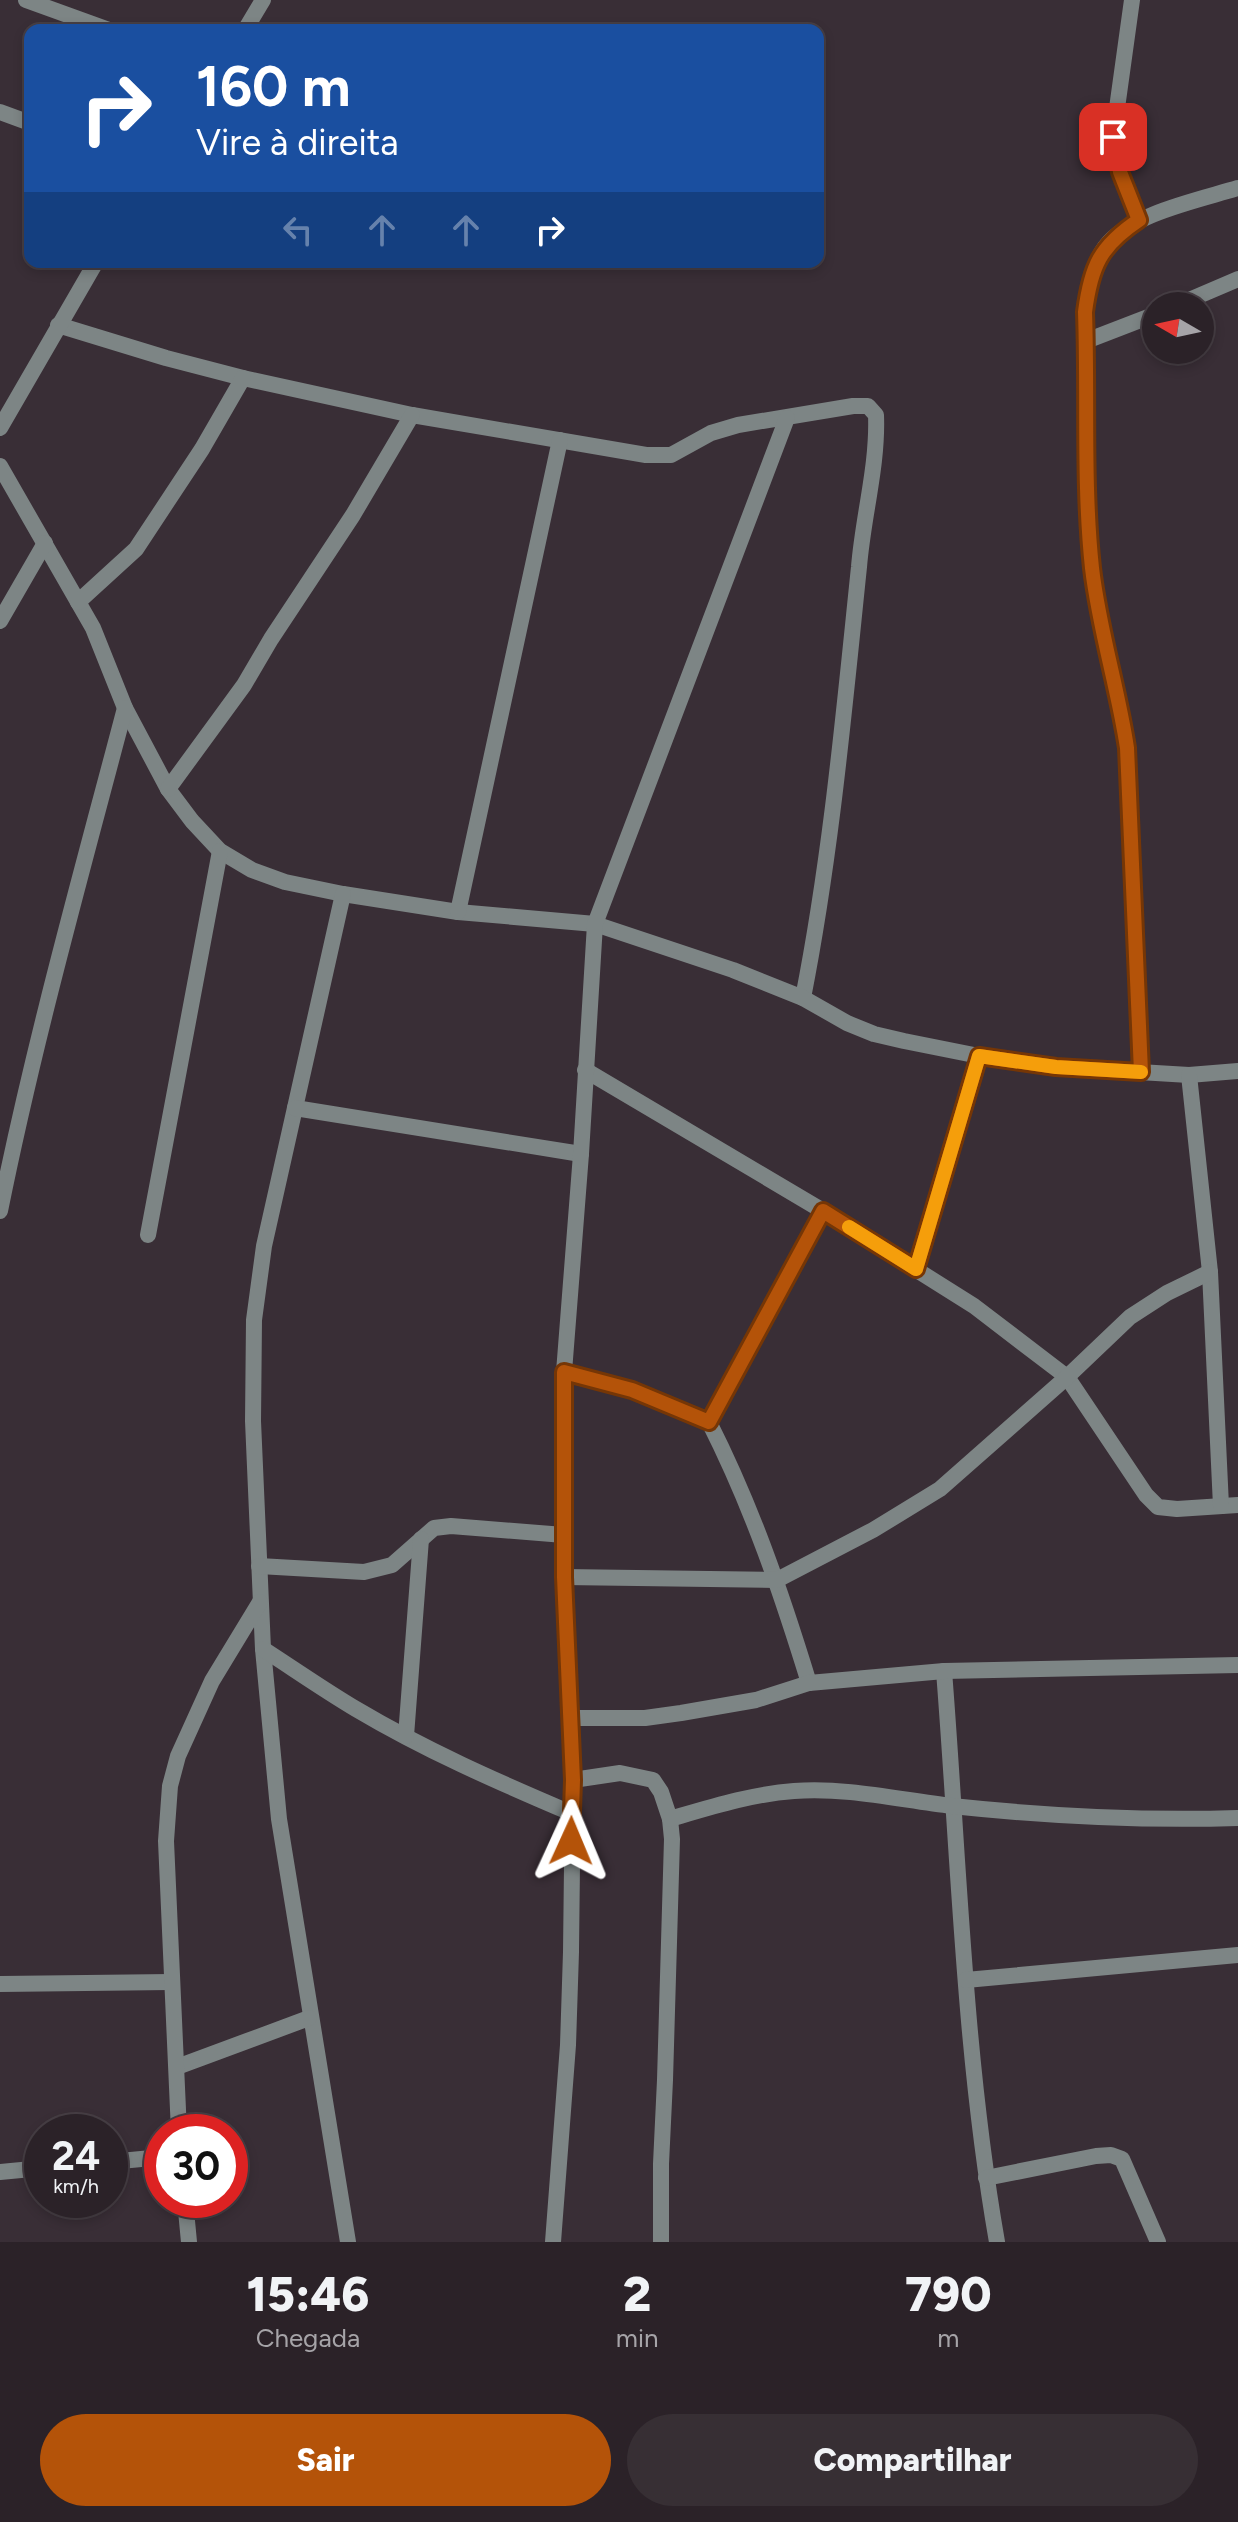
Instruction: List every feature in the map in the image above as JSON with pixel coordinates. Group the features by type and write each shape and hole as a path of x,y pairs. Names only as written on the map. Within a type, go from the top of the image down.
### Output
{"street":[{"path":"26,0 61,6 97,24"},
{"path":"249,24 263,0"},
{"path":"1132,0 1113,137 1120,172 1139,220"},
{"path":"0,112 24,121"},
{"path":"1141,1072 1127,748 1119,697 1095,592 1086,494 1086,302 1104,249 1116,236 1139,220 1238,188"},
{"path":"0,428 92,268"},
{"path":"1208,292 1238,279"},
{"path":"1086,341 1142,319"},
{"path":"58,325 243,378 412,415 646,455 671,455 711,433 738,425 868,406 876,415 873,474 862,534 819,912 803,998"},
{"path":"78,602 136,549 202,449 243,378"},
{"path":"168,789 244,685 353,515 412,415"},
{"path":"553,2242 568,2045 573,1780 564,1577 564,1372 595,924 787,418"},
{"path":"458,912 560,440"},
{"path":"0,466 93,628 125,708 168,789 220,851 252,870 285,882 343,894 458,912 595,924 733,970 803,998 874,1034 979,1056 1056,1067 1189,1075 1238,1071"},
{"path":"0,621 45,543"},
{"path":"0,1211 15,1135 125,708"},
{"path":"148,1235 220,851"},
{"path":"343,894 264,1246 254,1320 253,1421 263,1649 279,1819 309,2018 348,2242"},
{"path":"916,1269 979,1056"},
{"path":"585,1070 823,1211 974,1306 1067,1377 1146,1495 1158,1507 1177,1509 1230,1505 1189,1075"},
{"path":"295,1108 581,1154"},
{"path":"709,1422 823,1211"},
{"path":"564,1577 777,1580 920,1503 959,1473 1130,1317 1167,1293 1210,1272"},
{"path":"564,1372 632,1390 709,1422 735,1475 777,1580 809,1683"},
{"path":"259,1566 364,1572 378,1570 392,1565 434,1528 451,1526 564,1535"},
{"path":"406,1736 421,1539"},
{"path":"178,2114 166,1841 170,1786 178,1756 212,1681 260,1602"},
{"path":"263,1649 356,1709 406,1736 475,1771 571,1813"},
{"path":"569,1718 645,1718 756,1700 809,1683 944,1671 1238,1665"},
{"path":"944,1671 966,1980 986,2178 997,2242"},
{"path":"573,1780 620,1773 653,1780 661,1792 670,1819 671,1886 661,2242"},
{"path":"670,1819 760,1795 797,1790 823,1790 955,1806 1173,1820 1238,1818"},
{"path":"966,1980 1238,1955"},
{"path":"0,1984 171,1982"},
{"path":"177,2067 309,2018"},
{"path":"986,2178 1096,2156 1111,2155 1122,2159 1158,2242"},
{"path":"0,2172 24,2170"},
{"path":"187,2218 189,2242"}],"slow traffic":[{"path":"849,1227 916,1269 979,1056 1056,1067 1141,1072"}],"route":[{"path":"571,1841 573,1780 564,1577 564,1372 632,1390 709,1422 823,1211 916,1269 979,1056 1056,1067 1141,1072 1127,748 1119,697 1095,592 1086,494 1087,293 1104,249 1139,220 1120,172 1113,137"}]}
